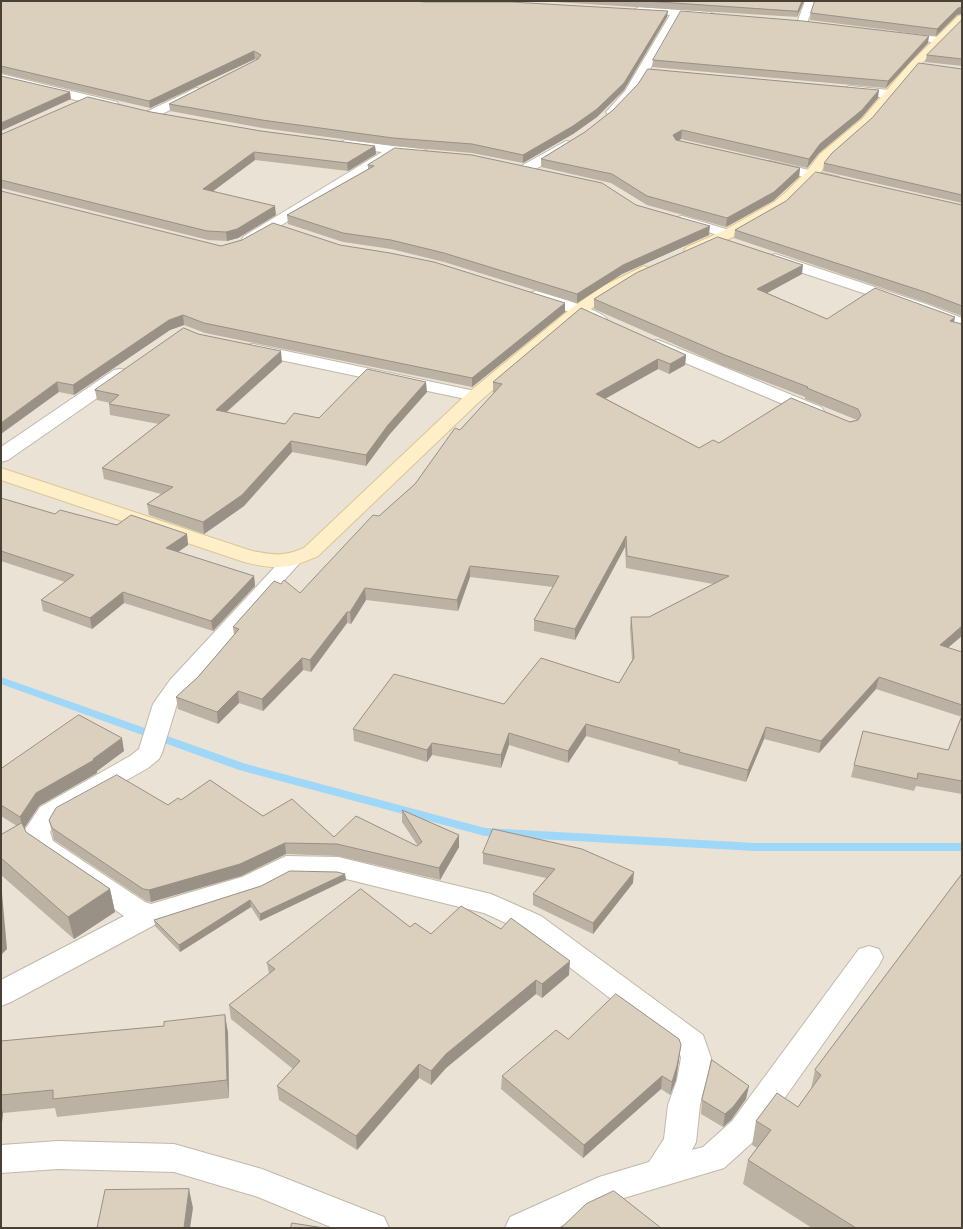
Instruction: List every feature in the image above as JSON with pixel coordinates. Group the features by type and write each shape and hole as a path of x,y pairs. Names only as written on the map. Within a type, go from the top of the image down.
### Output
{"street":[{"path":"802,23 810,1"},
{"path":"631,10 723,16"},
{"path":"602,121 630,94 677,12"},
{"path":"679,256 726,240 778,205 811,175 825,157 866,122 889,94 921,66 938,40 962,18"},
{"path":"893,34 938,40"},
{"path":"642,71 658,73"},
{"path":"1,78 124,108"},
{"path":"152,114 206,87"},
{"path":"841,89 889,94"},
{"path":"66,109 87,99"},
{"path":"138,111 176,118"},
{"path":"526,169 579,138"},
{"path":"332,142 393,151 432,154"},
{"path":"238,244 273,225 393,151"},
{"path":"758,162 850,183"},
{"path":"510,166 548,174"},
{"path":"670,217 726,240"},
{"path":"273,225 288,230"},
{"path":"759,254 920,307 962,324"},
{"path":"151,914 136,910 41,846 37,832 49,813 139,762 150,753 164,704 178,685 291,561 311,552 475,396 579,310 609,289 657,265"},
{"path":"521,291 579,310 616,326"},
{"path":"645,339 717,371 827,416"},
{"path":"238,346 475,396"},
{"path":"1,456 132,366"},
{"path":"1,474 248,557 271,561 291,561"},
{"path":"1,994 151,914 252,884 286,866 338,867 491,904 531,923 692,1044 696,1058 692,1080 684,1105 680,1142 661,1172"},
{"path":"522,1228 611,1187 713,1158 743,1131 869,957"},
{"path":"1,1159 58,1155 174,1158 262,1184 372,1228"}],"shaded area":[{"path":"1,1 962,1 962,1228 1,1228"}],"building":[{"path":"1,1 511,2 668,11 624,83 597,109 573,126 523,155 472,144 393,138 262,120 169,104 258,59 261,55 254,51 149,101 1,66"},
{"path":"645,1 802,1 798,11"},
{"path":"815,1 962,1 962,7 958,8 937,29 811,13"},
{"path":"681,11 803,21 929,36 888,81 653,60"},
{"path":"962,20 962,59 927,55"},
{"path":"919,63 962,69 962,195 824,163 832,153 872,118"},
{"path":"648,69 879,90 862,110 820,144 809,159 682,130 673,135 676,140 800,168 774,192 727,218 647,196 612,174 541,159 585,132 613,110 638,84"},
{"path":"1,76 70,92 1,123"},
{"path":"88,97 151,112 261,131 375,146 347,163 254,152 203,189 275,206 237,229 226,232 207,231 1,180 1,135"},
{"path":"395,148 472,155 602,183 636,205 710,226 623,265 577,294 444,253 391,240 343,233 287,215 374,166 368,165"},
{"path":"816,172 962,205 962,306 928,293 735,230 786,201"},
{"path":"1,191 221,246 242,240 273,223 340,245 434,262 565,303 472,378 204,323 183,315 169,320 73,385 57,382 1,423"},
{"path":"718,237 803,265 757,289 827,319 875,288 955,317 950,321 962,324 962,626 940,645 962,652 962,705 879,677 821,741 766,727 748,770 679,752 680,750 586,724 568,751 509,733 501,755 432,743 427,750 353,729 394,674 504,704 541,658 619,683 634,658 631,617 649,617 729,576 627,556 626,536 575,629 534,620 559,576 470,566 457,600 365,588 350,612 347,612 310,660 302,658 262,699 238,691 217,712 176,697 198,677 239,629 233,627 274,581 281,584 284,580 300,593 373,515 379,516 415,484 455,428 460,430 502,384 493,382 581,308 686,355 670,364 658,359 596,394 699,448 713,440 719,443 791,398 850,422 858,420 861,415 858,409 807,388 808,387 725,355 594,299 636,273"},
{"path":"184,328 198,334 281,351 216,410 285,424 294,413 319,418 367,369 426,382 388,425 366,455 291,441 242,495 203,522 147,504 173,487 102,468 170,415 109,404 119,395 95,390"},
{"path":"1,498 55,514 60,510 117,525 131,515 187,534 166,548 254,576 211,621 123,592 90,618 41,600 74,575 1,551"},
{"path":"79,715 122,738 93,759 94,760 36,793 20,817 1,805 1,769"},
{"path":"962,716 962,781 918,773 917,779 854,765 863,731 948,750"},
{"path":"117,775 168,805 178,798 181,800 210,780 263,816 292,799 334,837 356,816 417,846 422,842 402,810 459,835 439,868 337,844 285,843 240,864 149,890 143,889 52,828 49,820 56,808"},
{"path":"22,823 26,832 110,889 68,917 1,858 1,835"},
{"path":"493,829 582,849 634,872 593,923 533,894 555,869 483,853"},
{"path":"290,871 337,872 345,874 260,914 250,900 179,945 154,920 261,886"},
{"path":"962,874 962,1228 856,1228 748,1160 771,1130 756,1121 777,1093 798,1107 821,1075 815,1070"},
{"path":"361,889 410,927 415,923 431,934 461,906 501,929 511,918 570,961 542,984 536,980 446,1054 431,1071 419,1064 356,1136 277,1086 300,1061 229,1005 275,969 267,963"},
{"path":"616,994 679,1039 681,1045 677,1066 672,1082 662,1076 584,1145 502,1076 556,1030 568,1039"},
{"path":"225,1015 227,1080 53,1099 53,1090 1,1095 1,1041 164,1026 164,1022"},
{"path":"712,1060 749,1086 733,1107 725,1114 702,1100"},
{"path":"189,1189 184,1228 97,1228 105,1190"},
{"path":"614,1191 661,1228 561,1228 586,1204"},
{"path":"292,1223 324,1228 291,1228"}],"waterway":[{"path":"1,680 243,767 485,832 755,847 962,847"}]}
